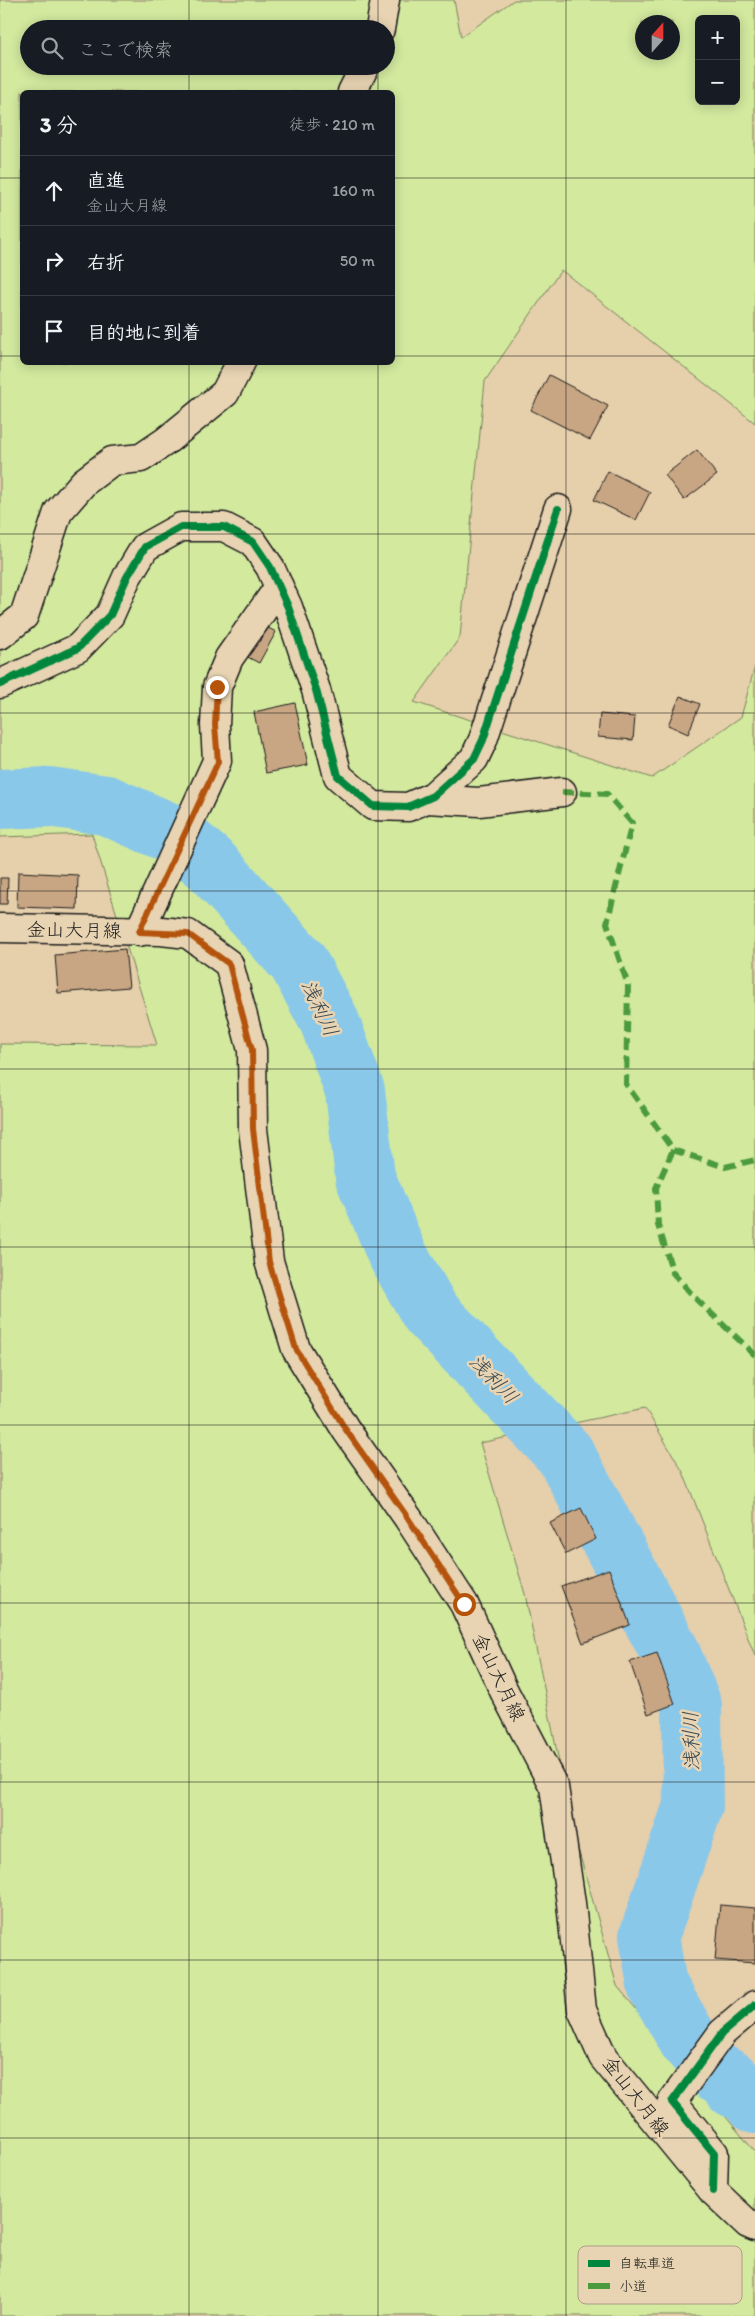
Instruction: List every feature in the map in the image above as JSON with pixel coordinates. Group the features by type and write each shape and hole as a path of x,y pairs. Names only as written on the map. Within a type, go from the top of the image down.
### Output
{"street":[{"path":"382,20 385,0"},
{"path":"353,90 360,75"},
{"path":"0,636 24,616 58,512 84,482 112,461 141,458 166,442 225,393 239,365"},
{"path":"0,684 78,648 110,615 127,577 144,547 181,527 224,527 254,542 270,567 288,607 316,690 338,776 373,806 408,807 433,796 474,759 483,740 558,509"},
{"path":"139,932 218,762 215,725 217,687 229,658 279,587"},
{"path":"427,799 479,802 562,792"},
{"name":"金山大月線","path":"0,928 188,934 229,964 252,1050 253,1129 269,1262 296,1349 346,1430 408,1518 464,1604 504,1690 554,1787 571,1903 582,2010 603,2057 713,2191 748,2224 755,2227"},
{"path":"713,2191 714,2153 672,2102 722,2033 755,2005"}],"green space":[{"path":"0,0 454,0 461,37 514,0 755,0 755,423 561,270 485,381 460,637 414,702 652,778 741,717 755,666 755,1656 683,1472 645,1408 480,1443 525,1594 573,1831 617,1986 755,2152 755,2316 0,2316 0,1044 157,1045 92,834 0,837"}],"building":[{"path":"549,375 608,406 590,440 531,410"},
{"path":"697,450 717,475 684,500 665,475"},
{"path":"608,471 650,492 636,520 594,500"},
{"path":"255,621 276,632 259,663 238,652"},
{"path":"680,696 700,704 688,734 668,725"},
{"path":"295,703 308,765 266,773 254,712"},
{"path":"600,714 635,717 633,740 598,737"},
{"path":"18,872 78,875 77,909 17,907"},
{"path":"0,878 8,878 7,904 0,904"},
{"path":"125,949 129,987 58,993 55,955"},
{"path":"581,1508 596,1539 566,1554 550,1523"},
{"path":"609,1569 630,1625 583,1643 561,1586"},
{"path":"657,1653 675,1704 648,1714 630,1662"},
{"path":"720,1905 755,1908 755,1963 715,1960"}],"waterway":[{"name":"浅利川","path":"0,799 49,797 106,805 177,836 212,866 298,962 329,1020 355,1091 365,1177 396,1252 430,1312 565,1454 669,1650 692,1706 693,1806 649,1936 657,1985 689,2041 714,2071 731,2080 734,2088 749,2094 755,2104"}],"marked path":[{"path":"562,792 607,794 632,823 607,923 628,985 626,1084 673,1150 725,1167 755,1160"},
{"path":"673,1150 656,1188 658,1225 673,1273 698,1301 755,1355"}],"cycle path":[{"path":"0,684 78,648 110,615 127,577 145,547 181,527 224,527 253,542 270,567 288,607 316,690 338,776 373,806 408,807 433,796 474,759 483,740 558,509"},
{"path":"713,2191 714,2153 672,2102 722,2033 755,2005"}],"route":[{"path":"217,687 215,725 218,762 139,932 160,931 188,934 229,964 252,1050 253,1129 269,1262 296,1349 346,1430 408,1518 464,1604"}]}
